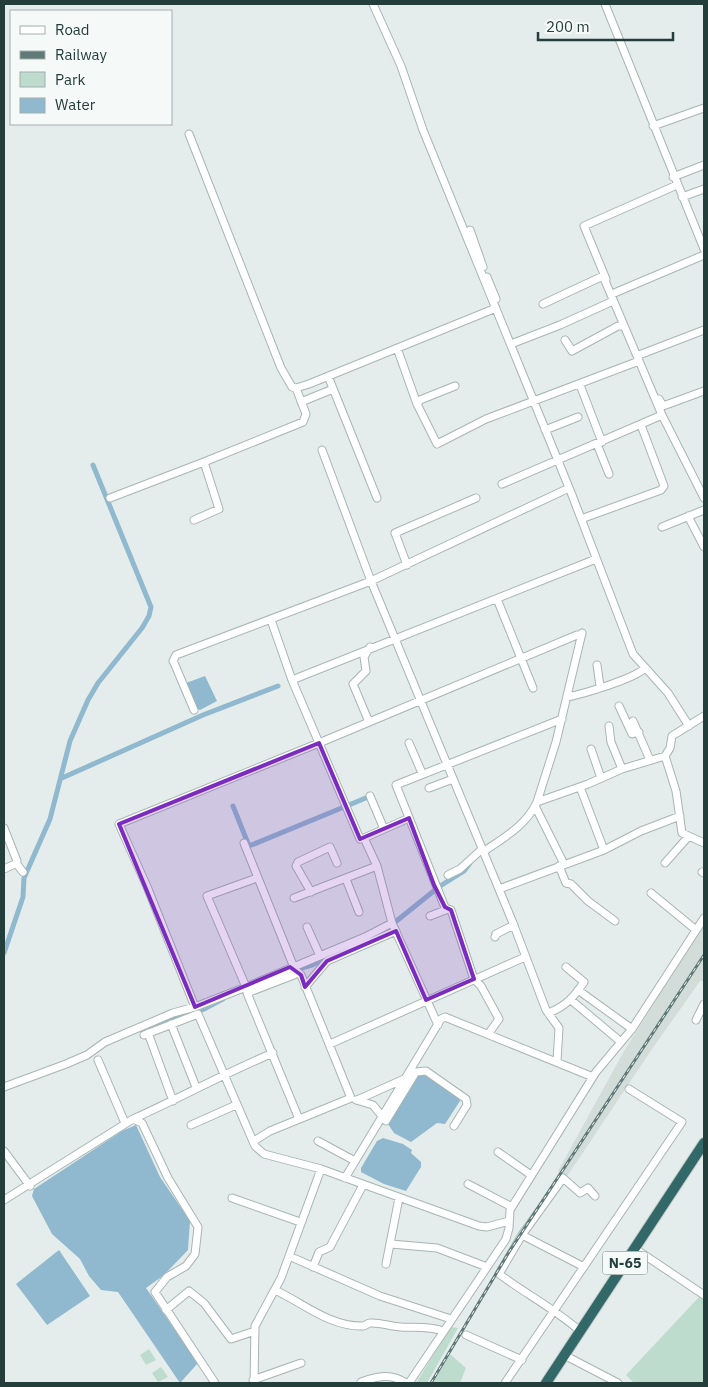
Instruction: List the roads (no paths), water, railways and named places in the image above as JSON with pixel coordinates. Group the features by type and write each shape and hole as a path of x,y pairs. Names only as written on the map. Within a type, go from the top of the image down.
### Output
{"highway":[{"name":"N-65","path":"546,1383 704,1143"}],"street":[{"path":"373,4 401,66 423,130 496,308 513,343"},
{"path":"605,4 704,249"},
{"path":"653,126 704,108"},
{"path":"110,498 301,424 306,417 296,388 289,383 281,368 189,134"},
{"path":"674,177 704,165"},
{"path":"677,185 584,226 624,326 663,406 704,391"},
{"path":"682,197 704,189"},
{"path":"470,230 534,402 633,654 668,693 689,726"},
{"path":"513,343 560,325 612,297 704,255"},
{"path":"543,304 603,276 662,415 704,498"},
{"path":"296,388 496,308"},
{"path":"565,340 572,351 618,326 624,326"},
{"path":"397,348 417,404 437,444 483,420 580,385 704,330"},
{"path":"328,376 377,498"},
{"path":"580,385 610,474"},
{"path":"417,404 420,400 455,386"},
{"path":"301,402 333,389"},
{"path":"502,484 662,415"},
{"path":"545,430 578,417"},
{"path":"581,519 661,490 664,486 640,425"},
{"path":"322,450 371,582 396,638 420,701 514,925 548,1013 559,1028 557,1061"},
{"path":"194,520 219,510 204,462"},
{"path":"194,710 174,665 175,656 371,582 569,488"},
{"path":"407,565 395,533 476,498"},
{"path":"662,527 704,510"},
{"path":"688,516 704,547"},
{"path":"292,680 370,647 596,559"},
{"path":"497,599 533,688"},
{"path":"272,620 292,680 360,839 410,818"},
{"path":"195,1007 148,889 119,824 319,744 579,634 562,719 536,804 517,828 482,851 460,869 448,875"},
{"path":"369,722 353,684 366,671 364,657 370,647"},
{"path":"597,665 600,686"},
{"path":"566,697 623,680 639,674 645,668"},
{"path":"619,706 632,734 638,732"},
{"path":"704,716 672,736 665,756 676,791 682,833 704,843"},
{"path":"446,910 396,785 446,763 562,719"},
{"path":"633,720 650,760"},
{"path":"609,726 611,742 622,769"},
{"path":"409,743 422,773"},
{"path":"591,749 601,778"},
{"path":"536,804 622,769 665,756"},
{"path":"429,788 453,778"},
{"path":"580,787 604,850"},
{"path":"370,796 384,829"},
{"path":"536,804 562,865 566,883 571,884 588,901 615,921"},
{"path":"499,889 604,850 680,816"},
{"path":"4,828 16,863 23,872"},
{"path":"665,863 688,837"},
{"path":"364,838 377,866 392,923 438,1025"},
{"path":"244,844 293,966 305,987 354,1099 373,1105 382,1119 386,1121 416,1072 426,1071 466,1100 466,1105 454,1126"},
{"path":"311,892 296,866 298,862 330,847 337,863"},
{"path":"4,869 16,863"},
{"path":"294,898 377,866"},
{"path":"246,987 207,896 257,878"},
{"path":"346,879 359,912"},
{"path":"651,893 696,930"},
{"path":"430,916 451,910 474,979 481,986 499,1019 489,1033"},
{"path":"361,1382 386,1376 398,1377 408,1383 506,1239 512,1207 593,1077 632,1029 704,918"},
{"path":"4,1087 66,1064 87,1055 105,1042 173,1013 195,1007 246,987 392,923"},
{"path":"495,937 496,934 514,925"},
{"path":"307,927 320,956"},
{"path":"305,987 327,961 396,930"},
{"path":"330,1044 526,957"},
{"path":"548,1013 560,1008 570,1000 584,982 566,967"},
{"path":"298,973 248,993 299,1119"},
{"path":"578,990 632,1029"},
{"path":"570,1000 620,1042"},
{"path":"696,1020 704,1004"},
{"path":"173,1101 146,1034 198,1014 255,1146 264,1154 321,1168 479,1226 509,1221"},
{"path":"345,1178 438,1025 445,1017 489,1033 593,1077"},
{"path":"171,1024 196,1087"},
{"path":"4,1200 30,1186 92,1142 125,1123 173,1101 196,1087 273,1053"},
{"path":"98,1060 125,1123"},
{"path":"254,1141 299,1119 405,1079"},
{"path":"505,1383 682,1122 629,1089"},
{"path":"191,1125 236,1105"},
{"path":"133,1119 142,1124 168,1178 198,1226 195,1254 186,1266 167,1277 155,1292 216,1383"},
{"path":"318,1141 355,1161"},
{"path":"4,1152 30,1186"},
{"path":"498,1152 532,1175"},
{"path":"301,1363 254,1382 255,1326 275,1290 321,1168"},
{"path":"580,1331 499,1274 522,1234 563,1178 580,1193 588,1188 595,1196"},
{"path":"468,1184 512,1207"},
{"path":"313,1267 319,1252 330,1247 363,1185"},
{"path":"232,1198 300,1222"},
{"path":"386,1264 399,1198"},
{"path":"522,1234 584,1267"},
{"path":"391,1244 437,1248 487,1267"},
{"path":"634,1248 704,1295"},
{"path":"288,1256 380,1296 451,1319"},
{"path":"275,1290 294,1300 305,1309 345,1322 363,1326 371,1323 400,1327 434,1328 443,1331"},
{"path":"166,1310 188,1291 204,1303 231,1339 255,1331"},
{"path":"466,1335 522,1360"},
{"path":"564,1355 618,1383"}],"water":[{"path":"205,676 217,701 200,710 195,708 186,683"},
{"path":"424,1072 457,1095 460,1101 445,1124 437,1123 411,1142 394,1133 388,1124 417,1073"},
{"path":"136,1125 160,1177 190,1221 188,1250 164,1275 146,1288 198,1363 180,1383 118,1292 101,1290 89,1276 80,1259 52,1234 32,1196 34,1189 122,1131"},
{"path":"383,1138 403,1144 412,1150 411,1153 421,1162 421,1167 406,1191 384,1184 361,1172 361,1168 377,1141"},
{"path":"59,1250 90,1296 47,1325 16,1284"}],"waterway":[{"path":"4,953 23,897 24,878 50,819 70,741 88,700 98,683 142,628 149,616 151,607 93,465"},
{"path":"62,778 203,715 278,686"},
{"path":"349,805 368,797"},
{"path":"233,806 249,846 344,807"},
{"path":"437,888 464,871 470,863"},
{"path":"394,923 435,890"},
{"path":"298,969 312,965 357,944"},
{"path":"158,1024 204,1009 223,999"}],"railway":[{"path":"431,1383 509,1252 704,955"}]}
